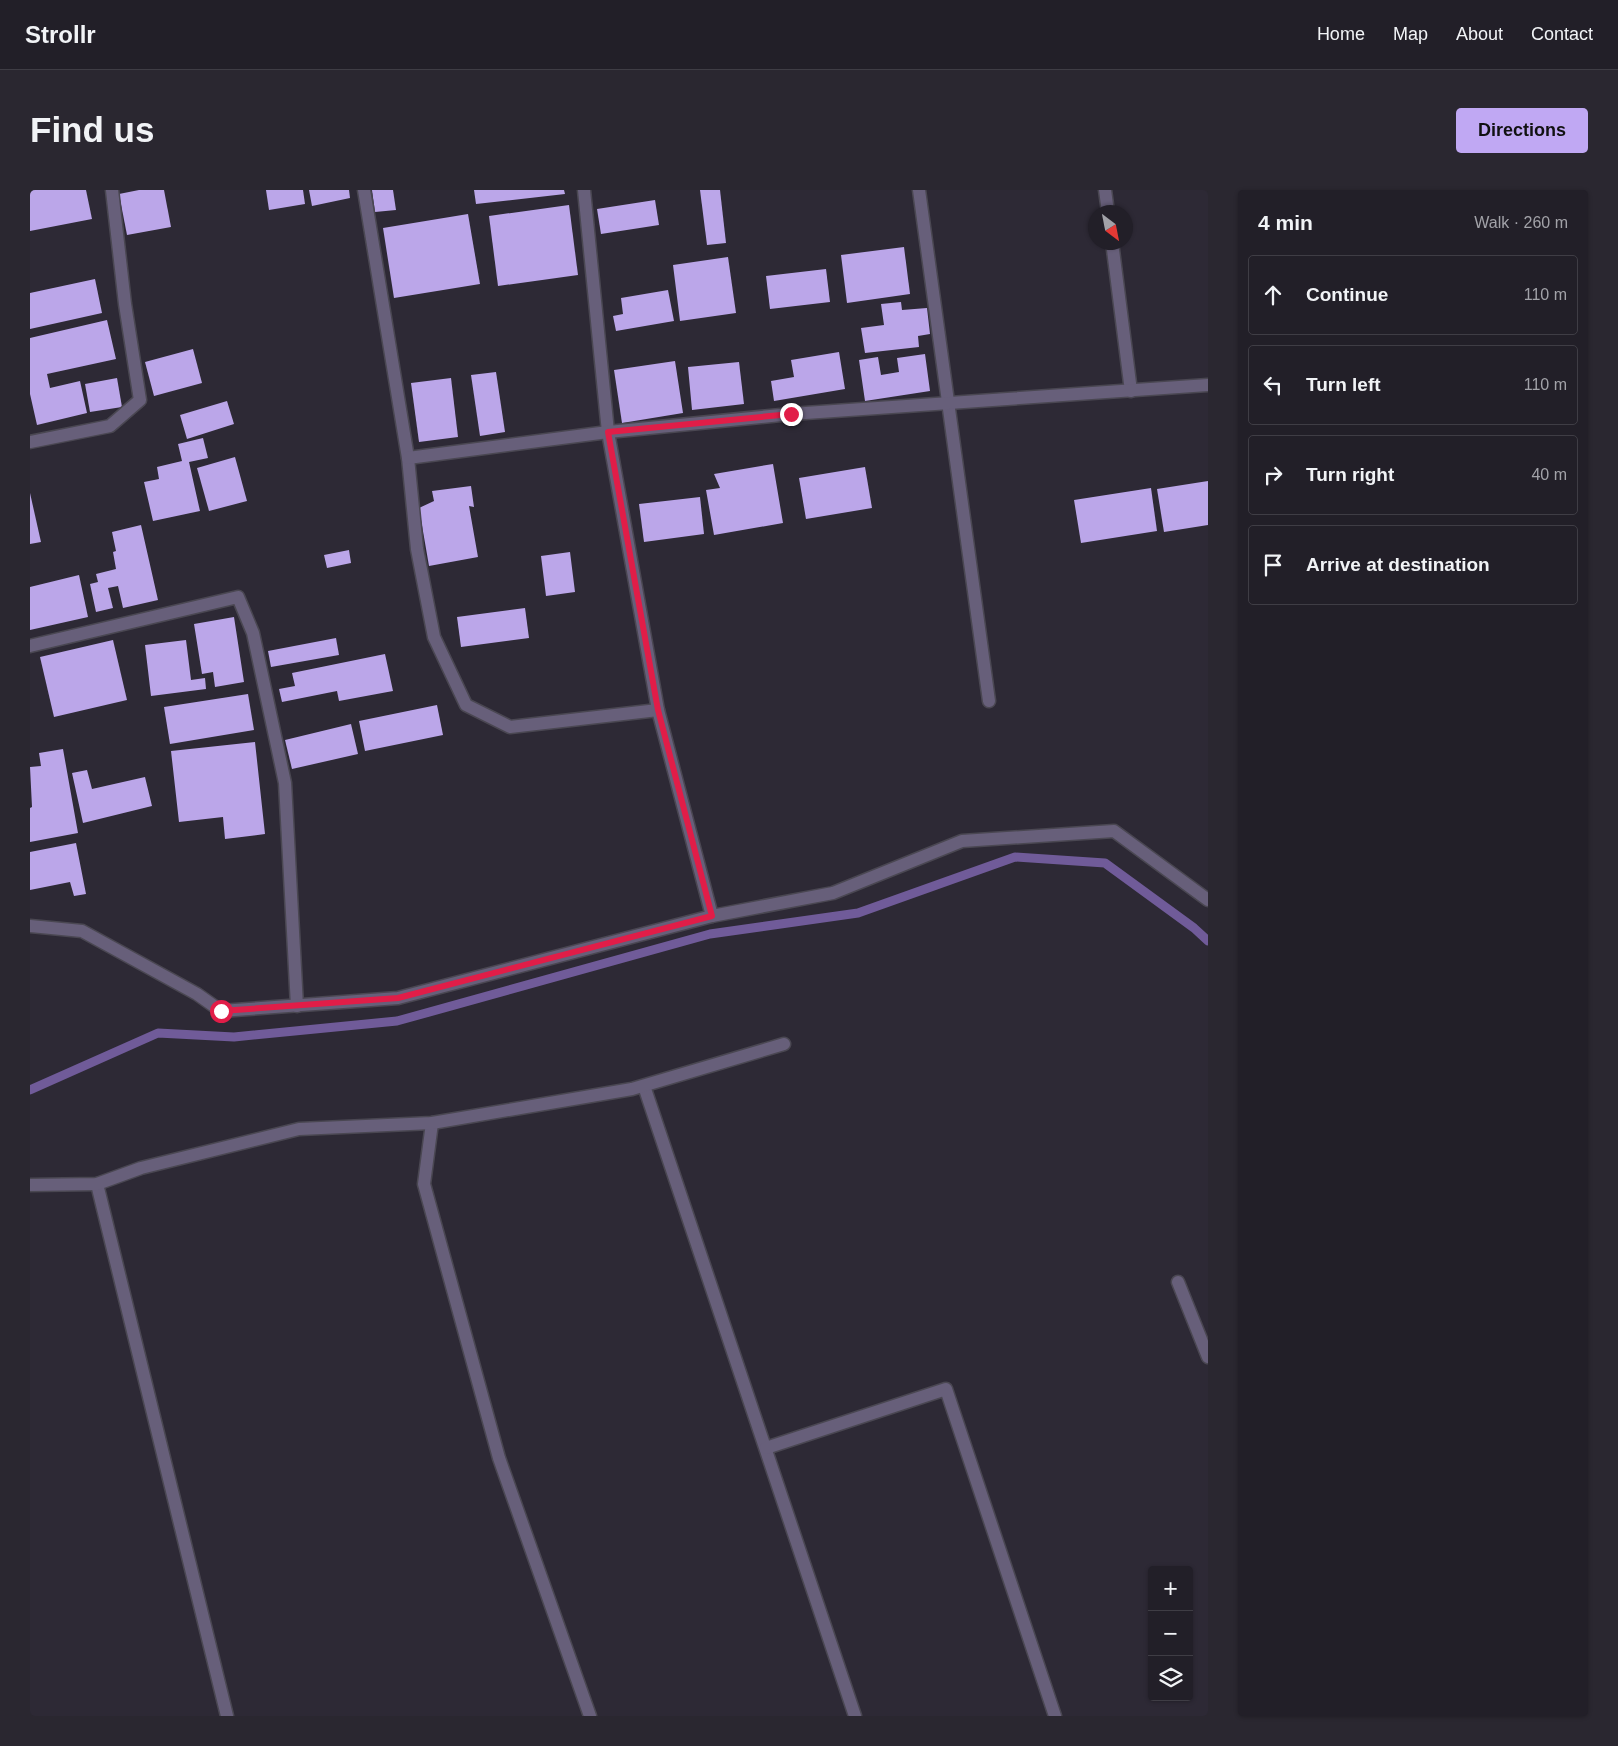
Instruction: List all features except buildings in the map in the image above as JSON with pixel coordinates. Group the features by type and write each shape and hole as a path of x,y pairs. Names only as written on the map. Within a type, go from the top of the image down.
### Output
{"street":[{"path":"30,442 110,426 140,400 125,304 112,190"},
{"path":"364,190 408,458 417,549 434,637 466,705 510,727 658,710"},
{"path":"584,190 608,432 658,710 712,916"},
{"path":"919,190 989,701"},
{"path":"1105,190 1107,205"},
{"path":"1113,250 1131,391"},
{"path":"408,458 608,432 791,414 1208,385"},
{"path":"30,646 238,596 253,634 285,783 297,1006"},
{"path":"30,926 82,931 196,994 221,1011 398,998 712,916 833,893 962,841 1114,832 1208,900"},
{"path":"30,1185 97,1184 141,1168 299,1129 432,1123 644,1086 784,1044"},
{"path":"644,1086 855,1716"},
{"path":"432,1123 424,1184 500,1458 590,1716"},
{"path":"97,1184 227,1716"},
{"path":"1178,1282 1208,1357"},
{"path":"766,1448 946,1389 1056,1716"}],"waterway":[{"path":"30,1090 158,1033 234,1037 397,1021 710,934 858,913 1015,857 1105,863 1194,928 1208,941"}],"route":[{"path":"221,1011 398,998 712,916 658,710 608,432 791,414"}]}
